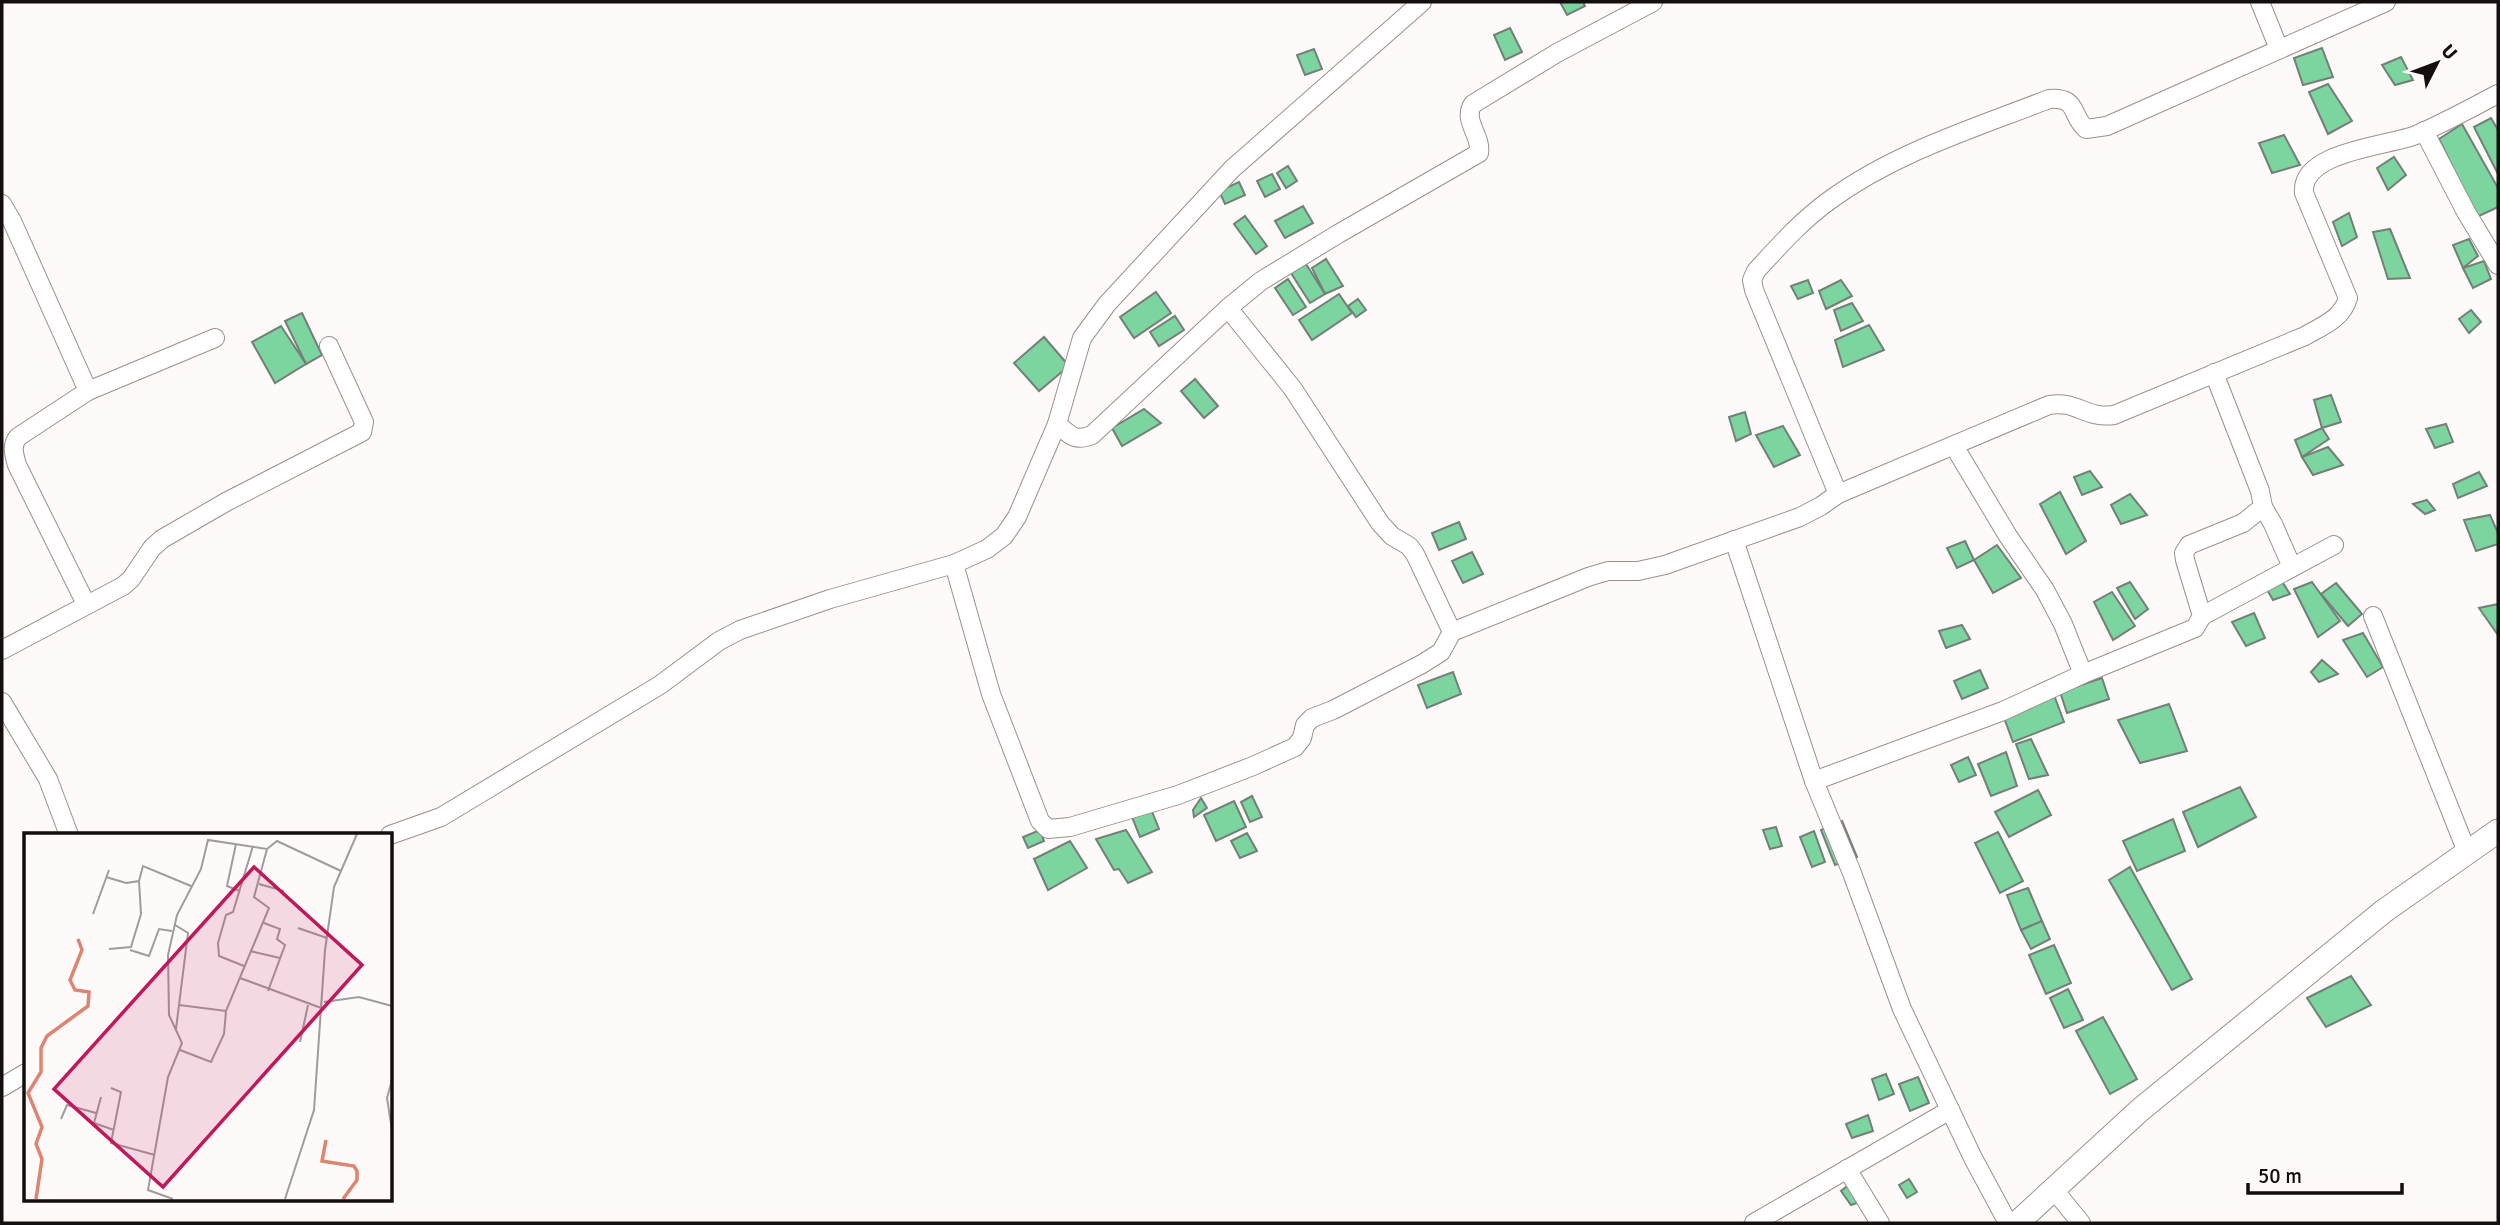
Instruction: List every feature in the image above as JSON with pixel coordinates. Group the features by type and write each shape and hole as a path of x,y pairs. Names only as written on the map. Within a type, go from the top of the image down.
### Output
{"street":[{"path":"392,834 441,817 660,685 719,641 740,630 819,603 954,564 987,549 1004,536 1017,517 1057,424 1082,338 1107,304 1232,169 1422,2"},
{"path":"1057,424 1072,436 1081,439 1092,435 1228,307 1261,281 1338,233 1479,153 1468,112 1474,104 1633,6 1653,2"},
{"path":"2260,2 2279,49"},
{"path":"1838,494 1754,290 1752,280 1756,271 1786,238 1829,200 1912,152 2049,99 2060,98 2068,101 2074,107 2081,124 2095,129 2386,2"},
{"path":"954,564 991,694 1040,821 1048,829 1070,827 1178,795 1295,747 1302,738 1305,725 1312,718 1334,710 1422,664 1441,652 1452,632 1588,577 1608,571 1638,571 1665,565 1800,517 1838,494 2049,405 2062,403 2088,414 2101,417 2114,415 2329,323 2346,306 2348,298 2304,193 2303,184 2306,177 2314,169 2360,148 2400,140 2424,131 2498,94"},
{"path":"2424,131 2466,212 2498,265"},
{"path":"2,204 88,391"},
{"path":"1228,307 1293,389 1380,523 1415,554 1452,632"},
{"path":"86,604 17,465 13,448 19,437 88,391 215,338"},
{"path":"2,650 123,586 162,539 226,502 362,432 364,422 329,346"},
{"path":"2214,373 2260,491 2263,508 2292,568"},
{"path":"1954,446 2008,536 2045,590 2063,624 2083,674"},
{"path":"2202,616 2185,560 2186,549 2189,545 2243,523 2263,508"},
{"path":"1734,540 1814,781 1852,873 1902,1009 2008,1223"},
{"path":"1814,781 2003,711 2083,674 2183,634 2195,628 2202,616 2334,545"},
{"path":"2373,616 2467,852"},
{"path":"2,702 48,779 68,833"},
{"path":"2017,1223 2055,1191 2140,1110 2384,911 2498,831"},
{"path":"2,1087 24,1074"},
{"path":"1754,1223 1950,1110"},
{"path":"1847,1169 1880,1223"},
{"path":"2055,1191 2081,1223"}],"building":[{"path":"1560,2 1583,2 1585,6 1567,15"},
{"path":"1510,28 1522,52 1505,60 1494,35"},
{"path":"2322,48 2333,77 2303,85 2294,58"},
{"path":"1314,49 1322,69 1305,75 1297,55"},
{"path":"2401,57 2413,80 2395,85 2382,65"},
{"path":"2328,84 2352,121 2328,134 2309,92"},
{"path":"2491,118 2498,130 2498,174 2474,127"},
{"path":"2462,124 2498,188 2498,207 2477,217 2439,139"},
{"path":"2284,135 2300,165 2272,173 2259,143"},
{"path":"2394,157 2406,175 2388,190 2377,168"},
{"path":"1288,166 1297,181 1286,188 1277,173"},
{"path":"1272,174 1280,189 1265,197 1257,181"},
{"path":"1239,182 1245,195 1225,204 1219,191"},
{"path":"1303,206 1313,223 1285,238 1275,221"},
{"path":"2349,213 2357,237 2342,246 2333,222"},
{"path":"1245,216 1267,246 1256,254 1234,224"},
{"path":"2390,229 2410,278 2388,279 2373,232"},
{"path":"2469,239 2478,256 2463,268 2453,245"},
{"path":"1326,259 1343,286 1325,294 1312,268"},
{"path":"2484,261 2491,279 2473,288 2463,268"},
{"path":"1306,264 1325,294 1310,303 1291,273"},
{"path":"1288,279 1306,307 1293,315 1275,288"},
{"path":"1808,280 1813,293 1798,299 1791,286"},
{"path":"1841,280 1852,296 1826,309 1819,291"},
{"path":"1156,292 1171,313 1134,338 1120,317"},
{"path":"1339,294 1352,313 1312,340 1299,320"},
{"path":"1358,299 1366,310 1356,317 1348,306"},
{"path":"1852,303 1863,321 1841,331 1834,310"},
{"path":"2471,310 2481,322 2469,333 2459,319"},
{"path":"302,313 322,355 306,364 285,321"},
{"path":"1175,316 1184,330 1159,346 1150,332"},
{"path":"1869,325 1884,350 1843,367 1835,340"},
{"path":"281,326 306,364 275,383 252,342"},
{"path":"1044,337 1069,366 1039,391 1014,363"},
{"path":"1195,379 1218,406 1204,418 1181,391"},
{"path":"2331,395 2341,422 2322,428 2314,400"},
{"path":"1144,409 1161,423 1122,446 1112,428"},
{"path":"1745,412 1751,434 1736,441 1729,417"},
{"path":"2446,424 2453,442 2435,448 2426,429"},
{"path":"1783,426 1800,455 1774,467 1756,435"},
{"path":"2322,428 2329,439 2302,457 2295,440"},
{"path":"2328,447 2343,465 2313,475 2302,457"},
{"path":"2090,471 2102,487 2082,495 2074,477"},
{"path":"2479,472 2487,486 2458,498 2453,484"},
{"path":"2060,492 2086,541 2066,554 2040,504"},
{"path":"2130,494 2147,515 2121,524 2111,505"},
{"path":"2427,500 2435,510 2425,514 2413,504"},
{"path":"2490,515 2498,533 2498,544 2476,551 2464,520"},
{"path":"1459,522 1466,539 1439,550 1432,533"},
{"path":"1965,541 1974,560 1957,568 1947,548"},
{"path":"1997,545 2021,578 1993,593 1974,560"},
{"path":"1472,552 1483,574 1463,583 1452,561"},
{"path":"2281,580 2290,594 2273,600 2266,588"},
{"path":"2130,582 2148,609 2135,619 2117,588"},
{"path":"2312,582 2340,621 2318,637 2294,589"},
{"path":"2336,583 2362,614 2348,626 2321,594"},
{"path":"2112,592 2135,626 2113,640 2094,602"},
{"path":"2498,604 2498,635 2479,608"},
{"path":"2254,613 2265,638 2246,646 2232,622"},
{"path":"1962,625 1970,639 1946,648 1939,631"},
{"path":"2363,633 2383,667 2367,677 2343,640"},
{"path":"2322,660 2338,674 2319,682 2311,672"},
{"path":"1980,670 1988,688 1962,699 1954,681"},
{"path":"1453,672 1461,694 1427,708 1418,685"},
{"path":"2102,678 2109,699 2067,713 2060,692"},
{"path":"2054,695 2064,722 2013,742 2003,715"},
{"path":"2169,704 2187,751 2140,763 2118,720"},
{"path":"2031,739 2048,775 2029,779 2016,744"},
{"path":"2006,752 2017,786 1991,796 1978,764"},
{"path":"1968,757 1976,775 1959,782 1951,765"},
{"path":"2240,787 2256,817 2198,847 2183,812"},
{"path":"2038,790 2051,815 2009,837 1995,812"},
{"path":"1252,796 1262,817 1250,822 1241,802"},
{"path":"1201,798 1207,808 1194,817 1193,810"},
{"path":"1234,801 1246,827 1216,841 1204,815"},
{"path":"1151,809 1159,829 1140,837 1132,817"},
{"path":"2173,819 2185,851 2137,871 2123,841"},
{"path":"1842,821 1857,857 1835,865 1821,830"},
{"path":"1776,827 1782,846 1770,849 1763,830"},
{"path":"1040,830 1044,841 1028,848 1023,837"},
{"path":"1126,830 1152,872 1128,883 1119,869 1114,870 1096,839"},
{"path":"1814,831 1825,862 1812,867 1800,837"},
{"path":"1998,832 2023,881 2000,893 1975,843"},
{"path":"1247,833 1257,851 1240,858 1231,841"},
{"path":"1070,841 1087,868 1048,890 1034,859"},
{"path":"2130,867 2192,979 2172,990 2109,880"},
{"path":"2028,888 2042,921 2021,930 2007,895"},
{"path":"2042,921 2050,939 2031,949 2021,930"},
{"path":"2054,945 2071,983 2046,994 2029,955"},
{"path":"2351,976 2371,1005 2326,1027 2307,998"},
{"path":"2068,989 2083,1020 2064,1028 2050,998"},
{"path":"2103,1017 2137,1079 2110,1094 2076,1031"},
{"path":"1886,1074 1894,1094 1879,1100 1872,1079"},
{"path":"1918,1077 1929,1103 1910,1111 1899,1084"},
{"path":"1868,1115 1873,1131 1852,1138 1846,1124"},
{"path":"1909,1179 1917,1192 1907,1198 1899,1185"},
{"path":"1850,1184 1860,1202 1851,1205 1841,1191"}]}
